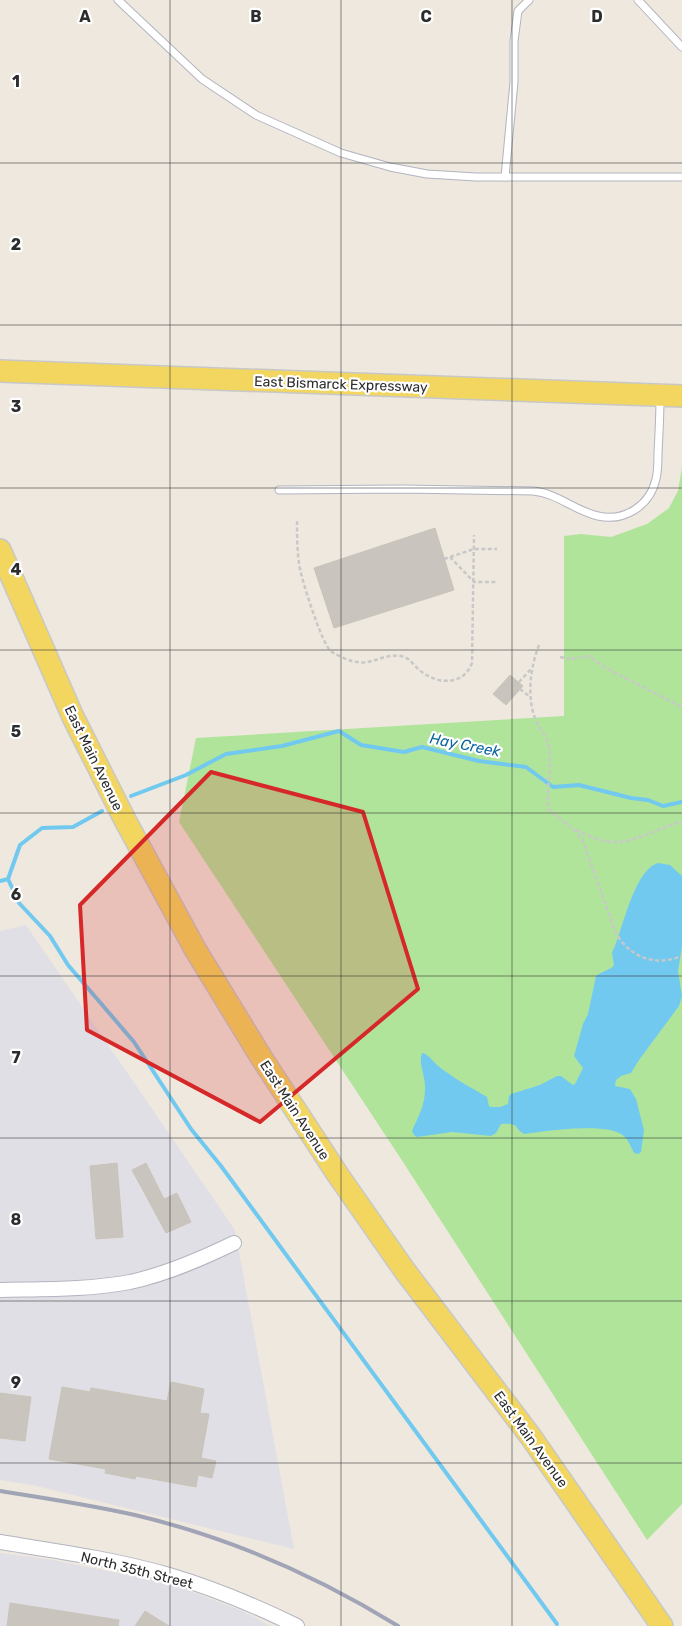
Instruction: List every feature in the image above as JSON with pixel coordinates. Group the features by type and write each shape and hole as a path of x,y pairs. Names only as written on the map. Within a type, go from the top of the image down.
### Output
{"main road":[{"name":"East Bismarck Expressway","path":"0,371 682,396"},
{"name":"East Main Avenue","path":"0,550 73,717 125,820 196,949 260,1057 338,1176 405,1272 531,1436 662,1626"}],"street":[{"path":"0,1290 82,1288 131,1282 178,1268 234,1244"},
{"name":"North 35th Street","path":"0,1542 116,1562 169,1575 223,1594 297,1626"}],"lane":[{"path":"118,0 202,79 256,115 341,153 390,167 427,174 504,177 682,177"},
{"path":"504,177 514,82 514,41 518,11 529,0"},
{"path":"638,0 682,47"},
{"path":"279,490 533,491 547,493 597,516 622,516 639,508 654,488 658,470 660,395"}],"path":[{"path":"296,521 299,565 320,632 330,650 348,660 366,663 389,657 408,658 419,670 429,677 446,682 460,678 470,669 472,663 474,536"},
{"path":"444,559 474,549 498,549"},
{"path":"450,557 474,582 497,582"},
{"path":"539,645 533,666 530,698 537,723 548,742 549,763 546,796 548,809 574,830 583,842 615,931 625,947 644,958 664,960 682,956"},
{"path":"560,657 572,660 589,656 604,667 682,707"},
{"path":"519,682 533,666"},
{"path":"520,689 530,698"},
{"path":"574,830 593,838 616,842 642,836 682,822"}],"highlighted area":[{"path":"211,772 363,812 418,989 260,1122 87,1030 80,905"}],"shaded area":[{"path":"26,925 235,1230 294,1549 32,1485 0,1480 0,931"},
{"path":"0,1553 47,1559 169,1583 240,1610 271,1626 0,1626"}],"green space":[{"path":"682,467 682,1504 647,1540 403,1162 179,822 196,738 564,716 564,536 581,534 611,537 647,524 669,508 678,491"}],"water":[{"path":"658,863 670,865 682,876 682,947 678,971 682,996 679,1006 631,1073 621,1076 616,1080 615,1086 630,1089 636,1099 644,1130 641,1152 638,1154 634,1153 627,1140 621,1134 588,1128 525,1134 514,1125 501,1124 496,1133 491,1136 452,1132 417,1137 414,1135 412,1131 421,1111 425,1095 421,1061 422,1053 449,1074 487,1097 490,1107 500,1107 508,1104 511,1094 540,1085 557,1076 561,1076 573,1085 575,1084 583,1068 574,1056 583,1024 588,1014 596,976 614,965 612,953 635,889 649,868"}],"building":[{"path":"435,528 454,590 334,628 314,568"},
{"path":"510,675 523,686 506,705 493,694"},
{"path":"117,1163 123,1237 96,1239 90,1166"},
{"path":"146,1163 164,1199 177,1193 191,1222 166,1233 132,1170"},
{"path":"171,1382 204,1389 200,1413 209,1414 201,1458 216,1461 212,1478 198,1475 196,1487 136,1476 135,1479 105,1473 106,1469 49,1459 62,1387 90,1392 91,1388 167,1401"},
{"path":"0,1393 31,1397 25,1441 0,1438"},
{"path":"10,1603 119,1620 118,1626 7,1626"},
{"path":"145,1611 169,1626 135,1626"}],"waterway":[{"name":"Hay Creek","path":"131,796 186,775 226,754 282,746 339,731 361,745 404,752 422,747 479,761 526,767 553,787 579,785 631,798 648,800 663,806 682,802"},
{"name":"Hay Creek","path":"0,881 8,879 20,845 42,828 73,827 102,811"},
{"path":"8,879 19,903 50,936 68,965 134,1042 191,1129 221,1166 557,1624"}],"railway":[{"path":"0,1491 118,1511 204,1535 271,1560 304,1575 398,1626"}]}
